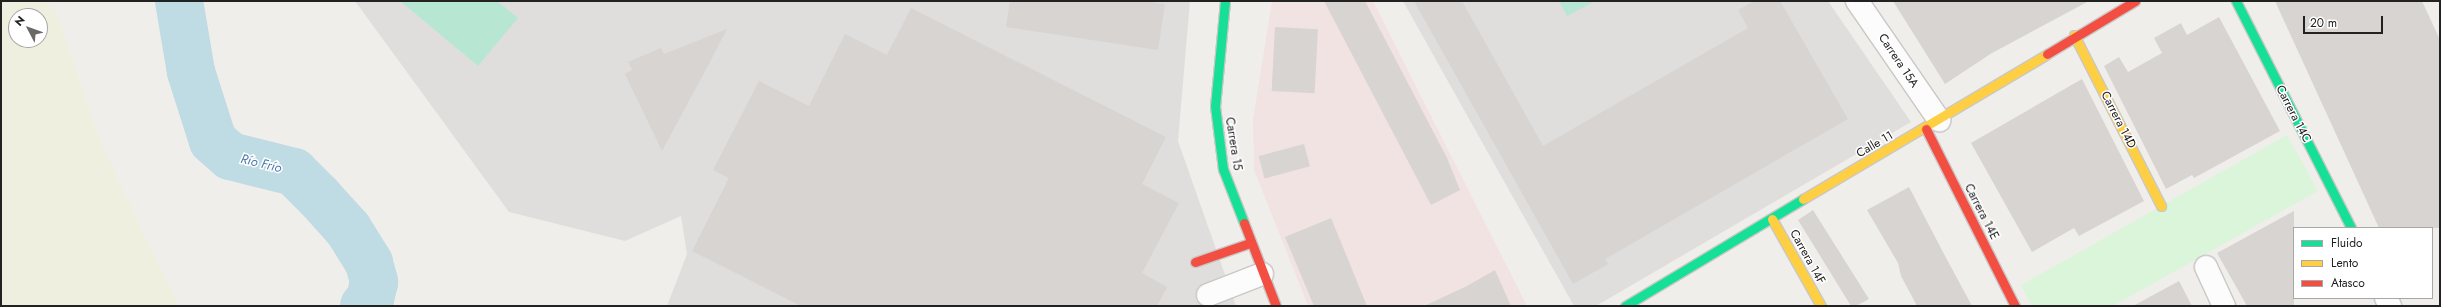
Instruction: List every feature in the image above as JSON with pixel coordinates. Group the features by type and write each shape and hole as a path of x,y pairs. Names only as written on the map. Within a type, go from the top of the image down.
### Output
{"street":[{"name":"Carrera 15","path":"1225,1 1215,106 1223,169 1250,243 1276,306"},
{"name":"Carrera 15A","path":"1856,1 1932,125"},
{"name":"Calle 11","path":"1625,306 1932,125 2074,36 2135,1"},
{"name":"Carrera 14C","path":"2236,1 2350,227"},
{"name":"Carrera 14D","path":"2074,36 2161,206"},
{"name":"Carrera 14E","path":"1932,125 2015,306"},
{"name":"Carrera 14F","path":"1772,219 1821,306"},
{"path":"1195,262 1250,243"},
{"path":"2206,267 2224,306"},
{"path":"1208,295 1262,274"}],"shaded area":[{"path":"355,1 1190,1 1178,141 1236,306 667,306 687,254 681,216 625,241 509,212"},
{"path":"1272,1 1373,1 1527,306 1308,306 1254,170 1253,119"},
{"path":"1403,1 1828,1 1911,122 1596,306 1574,306"}],"green space":[{"path":"1,1 46,1 57,14 102,146 179,306 1,306"},
{"path":"400,1 497,1 518,18 478,66"},
{"path":"1559,1 1595,1 1567,16"},
{"path":"2287,135 2318,191 2113,306 2032,306 2021,285"}],"building":[{"path":"1010,1 1142,1 1165,4 1158,50 1006,27"},
{"path":"1324,1 1365,1 1447,158 1460,190 1431,205"},
{"path":"1414,1 1462,1 1543,146 1748,28 1738,10 1754,1 1780,1 1848,119 1605,259 1608,264 1573,284"},
{"path":"1893,1 2089,1 1992,53 1945,84"},
{"path":"2275,1 2422,1 2440,40 2440,228 2379,227"},
{"path":"911,8 1166,137 1142,184 1179,203 1142,273 1167,287 1157,306 801,306 692,251 729,178 713,170 759,81 809,106 845,34 887,55"},
{"path":"2219,17 2280,131 2194,178 2192,175 2166,189 2104,66 2119,57 2128,72 2162,53 2154,38 2181,23 2187,35"},
{"path":"1275,27 1318,29 1315,93 1272,91"},
{"path":"727,29 662,151 625,74 632,70 628,62 661,48 664,54"},
{"path":"2082,79 2144,201 2079,236 2074,228 2032,252 1971,143"},
{"path":"1304,144 1310,166 1265,178 1259,156"},
{"path":"1909,187 1972,306 1917,306 1901,276 1898,263 1867,210"},
{"path":"1813,210 1869,299 1856,306 1851,306 1798,220"},
{"path":"2294,211 2294,306 2247,306 2217,253"},
{"path":"1331,218 1367,306 1314,306 1285,237"},
{"path":"1495,270 1511,306 1424,306 1467,286"},
{"path":"2179,281 2192,306 2133,306"}],"waterway":[{"name":"Río Frío","path":"179,1 191,72 213,141 230,156 294,172 319,197 348,229 369,263 374,282 370,299 364,306"}],"traffic: fast":[{"path":"1225,1 1215,106 1223,169 1244,223"},
{"path":"2236,1 2350,227"},
{"path":"1625,306 1803,199"}],"traffic: slow":[{"path":"2074,35 2161,206"},
{"path":"1803,199 2047,54"},
{"path":"1772,219 1821,306"}],"traffic: jam":[{"path":"2047,54 2135,1"},
{"path":"1926,129 2015,306"},
{"path":"1244,223 1276,306"},
{"path":"1195,262 1250,243"}]}
